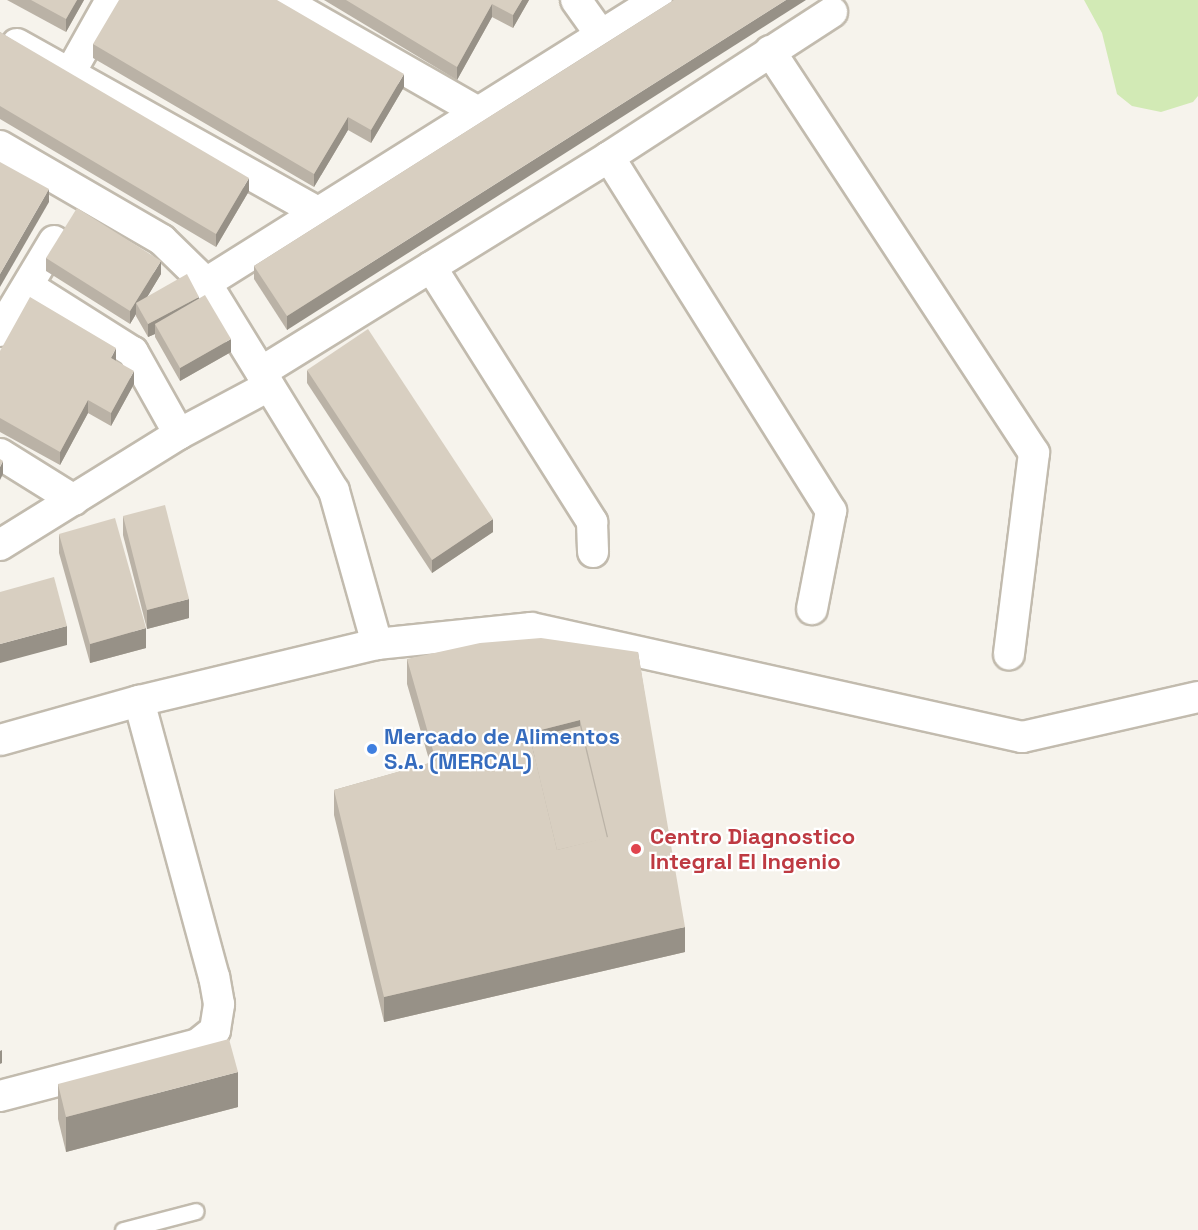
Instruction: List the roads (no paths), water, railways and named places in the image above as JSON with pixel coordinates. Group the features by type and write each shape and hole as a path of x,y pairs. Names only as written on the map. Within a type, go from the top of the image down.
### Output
{"street":[{"path":"70,73 111,0"},
{"path":"282,0 478,112"},
{"path":"576,0 601,36"},
{"path":"206,283 657,0"},
{"path":"0,545 265,379 431,267 609,157 832,12"},
{"path":"9,39 318,212"},
{"path":"770,51 1034,453 1009,654"},
{"path":"0,146 162,240 206,283 334,491 376,644"},
{"path":"609,157 831,511 812,609"},
{"path":"0,331 54,241"},
{"path":"431,267 592,522 592,552"},
{"path":"28,286 133,352 179,434"},
{"path":"0,454 74,500"},
{"path":"0,740 139,701 376,644 531,628 1022,737 1198,698"},
{"path":"0,1096 198,1044 215,1030 219,1004 214,977 139,701"}],"lane":[{"path":"123,1230 196,1210"}],"place":[{"name":"Mercado de Alimentos S.A. (MERCAL)","path":"372,749"},
{"name":"Centro Diagnostico Integral El Ingenio","path":"636,849"}]}
